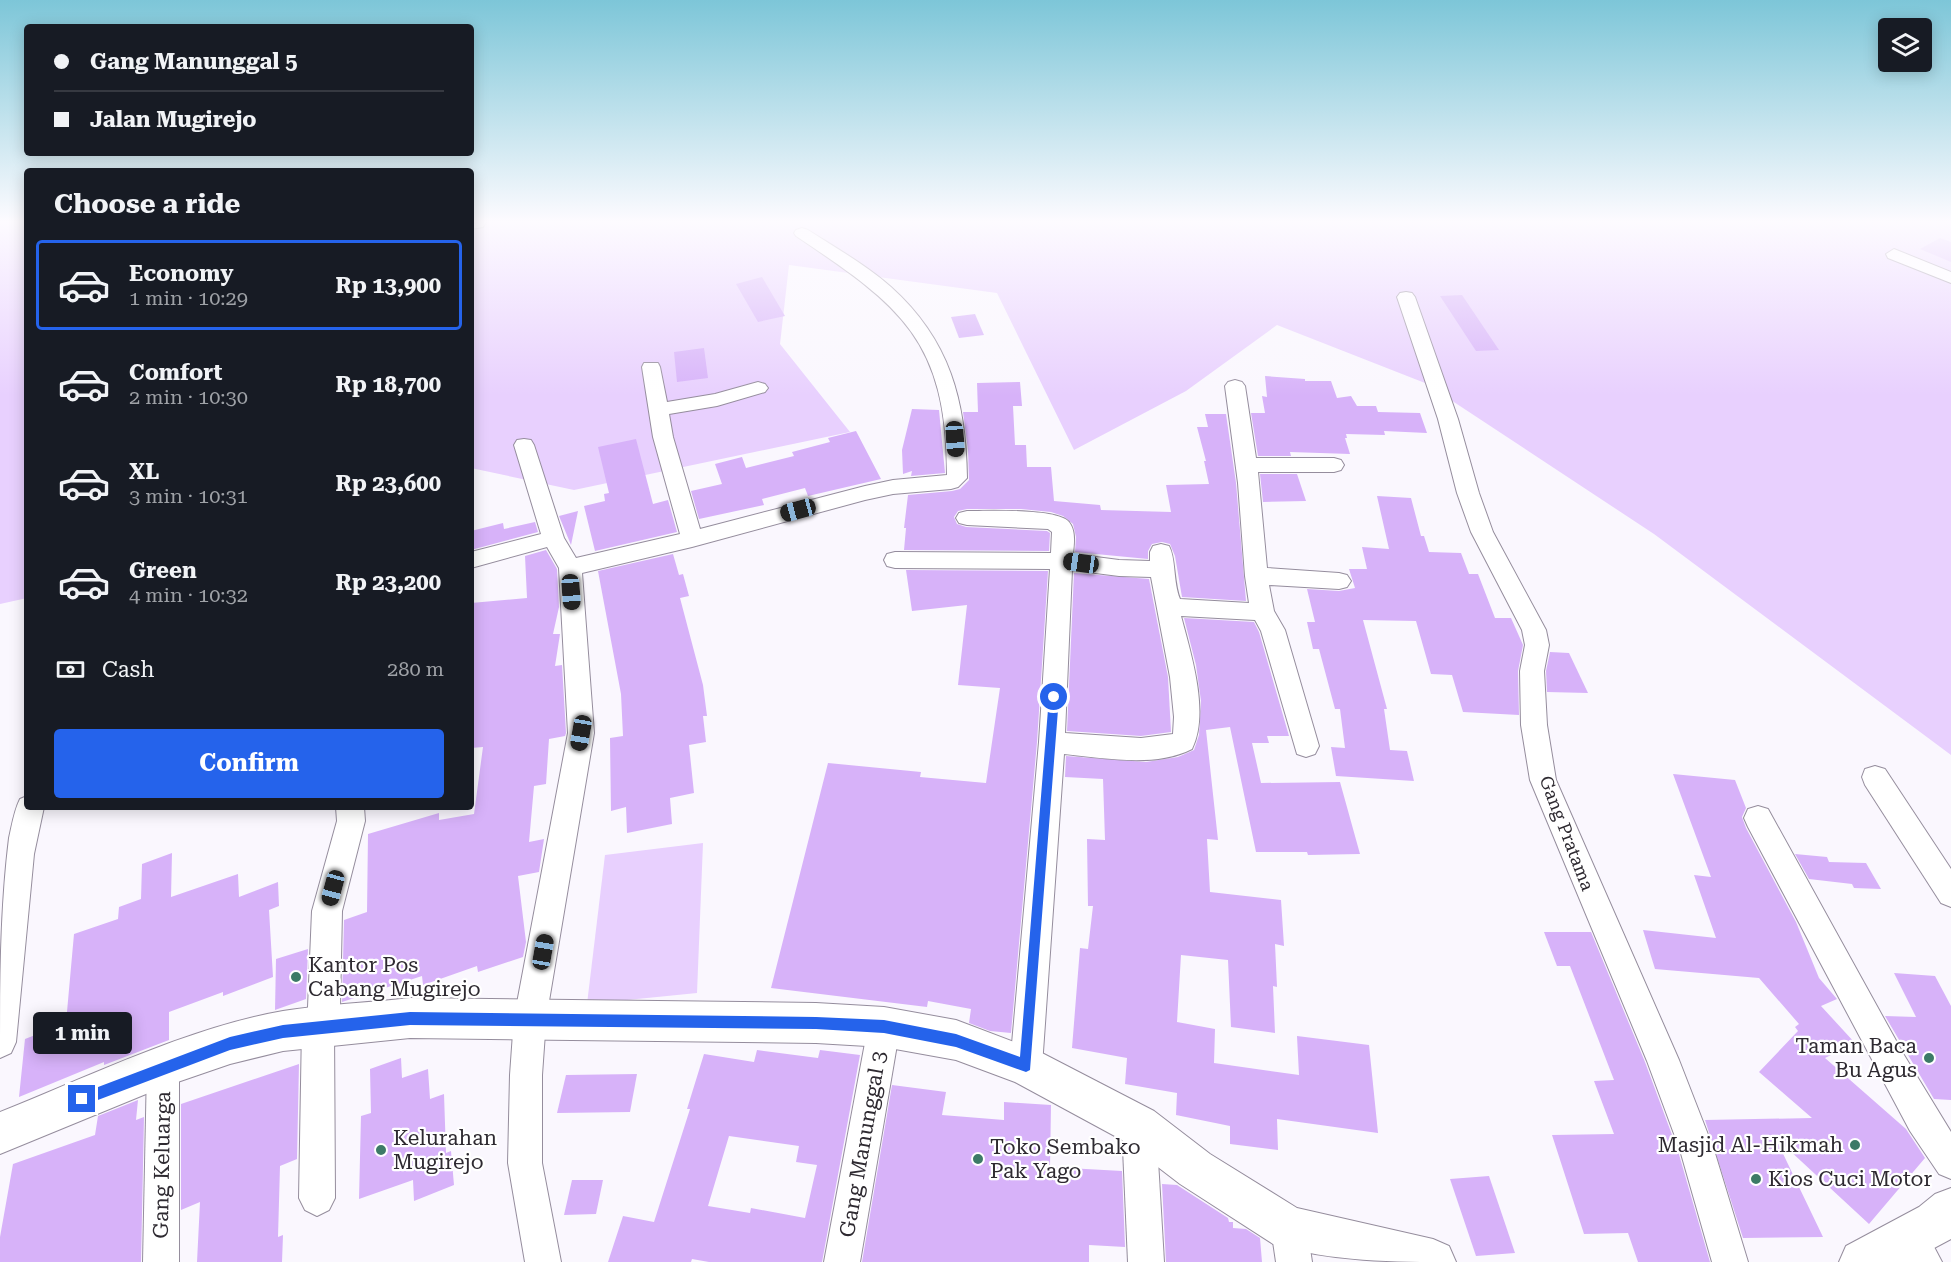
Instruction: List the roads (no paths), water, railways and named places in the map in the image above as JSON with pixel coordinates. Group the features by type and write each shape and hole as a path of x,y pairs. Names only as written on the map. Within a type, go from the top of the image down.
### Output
{"street":[{"path":"570,568 692,539 865,493 893,487 951,482 957,478 952,402 942,367 930,342 914,320 885,291 868,279"},
{"name":"Gang Pratama","path":"1406,297 1448,419 1482,532 1534,630 1537,645 1532,671 1534,724 1543,780 1663,1060 1697,1150 1730,1262"},
{"path":"651,367 663,437 692,539"},
{"path":"1235,386 1262,612 1273,630 1306,746"},
{"path":"658,410 717,400 758,388"},
{"path":"524,445 553,538 570,568 581,733 530,1019 526,1076 525,1163 543,1262"},
{"path":"1246,465 1334,465"},
{"path":"967,518 1052,522 1060,526 1064,532 1052,742 1026,1066"},
{"path":"474,559 553,538"},
{"path":"895,560 1062,561 1119,568 1161,560 1163,588 1168,598 1167,607 1187,713 1187,733 1182,742 1167,748 1052,742"},
{"path":"1256,576 1339,581"},
{"path":"1167,607 1262,612"},
{"path":"1875,777 1951,894"},
{"path":"0,1042 20,854 29,810"},
{"path":"317,1198 318,1027 324,1007 327,911 351,821 350,810"},
{"path":"1758,818 1892,1067 1922,1119 1951,1162"},
{"path":"0,1133 163,1067 230,1044 283,1031 410,1018 816,1023 884,1027 956,1040 1026,1066 1139,1126 1292,1245 1433,1262"},
{"name":"Gang Manunggal 3","path":"842,1262 884,1027"},
{"name":"Gang Keluarga","path":"161,1262 163,1067"},
{"path":"1139,1126 1146,1262"},
{"path":"1862,1262 1917,1250 1935,1223 1951,1210"}],"place":[{"name":"Kantor Pos Cabang Mugirejo","path":"296,977"},
{"name":"Taman Baca Bu Agus","path":"1929,1058"},
{"name":"Masjid Al-Hikmah","path":"1855,1145"},
{"name":"Kelurahan Mugirejo","path":"381,1150"},
{"name":"Toko Sembako Pak Yago","path":"978,1159"},
{"name":"Kios Cuci Motor","path":"1756,1179"}]}
